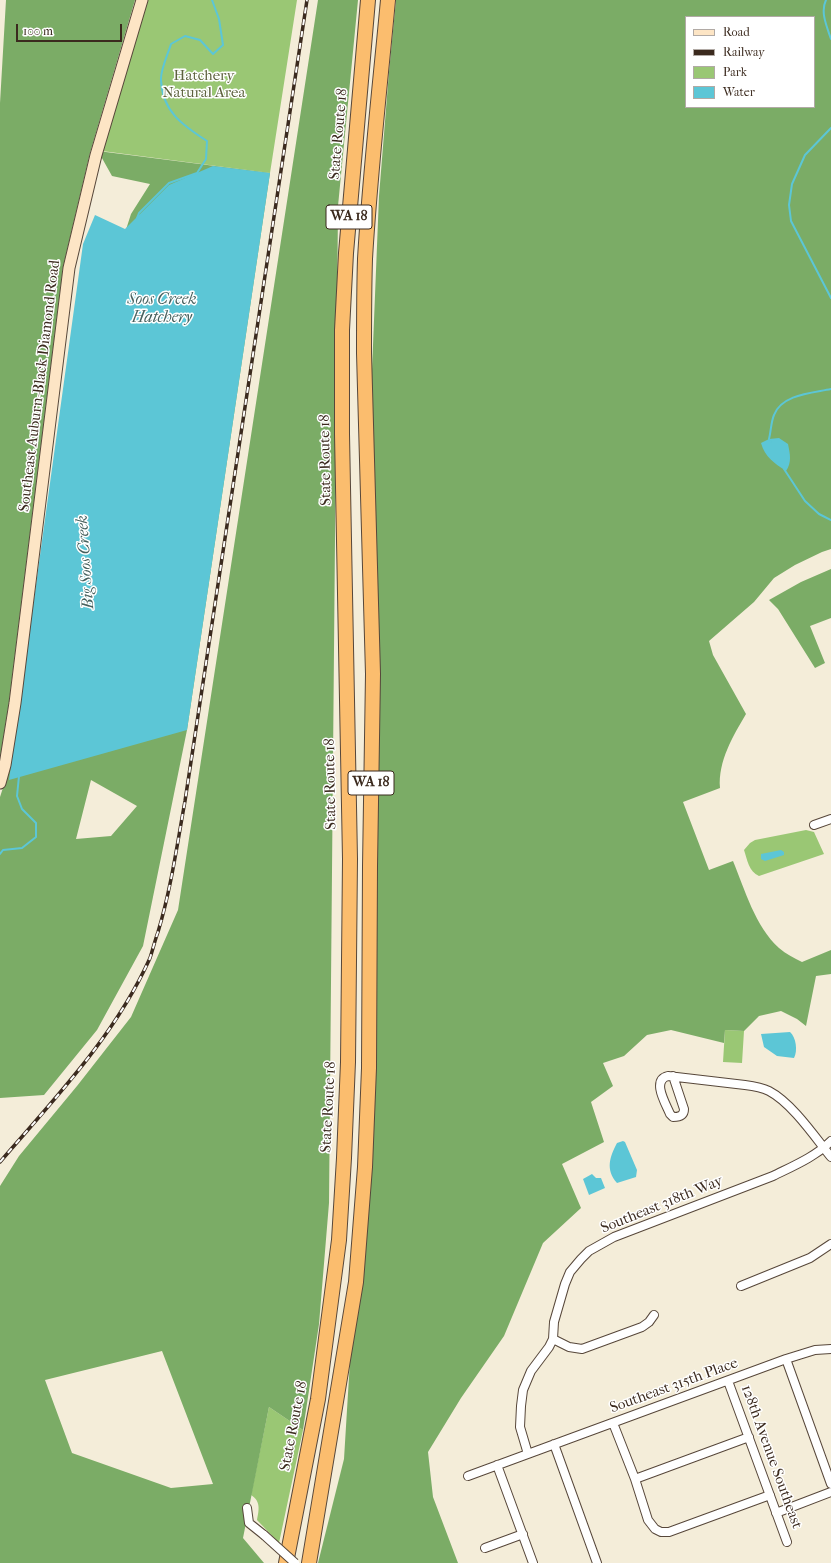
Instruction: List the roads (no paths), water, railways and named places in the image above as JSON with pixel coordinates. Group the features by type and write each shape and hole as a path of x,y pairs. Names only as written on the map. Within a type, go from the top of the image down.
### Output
{"highway":[{"name":"State Route 18","path":"286,1563 318,1399 339,1240 344,1158 348,1062 350,859 342,434 342,330 346,253 368,0"},
{"name":"WA 18","path":"309,1563 356,1282 365,1167 369,1068 370,874 374,674 364,353 364,302 369,209 388,0"}],"main road":[{"name":"Southeast Auburn-Black Diamond Road","path":"0,783 5,765 15,703 69,268 96,154 142,0"}],"street":[{"path":"814,825 831,819"},
{"path":"673,1076 684,1109 682,1115 673,1117 670,1114 660,1086 661,1079 664,1076 673,1076 749,1086 768,1091 787,1105 831,1157"},
{"name":"Southeast 318th Way","path":"553,1339 554,1322 565,1284 570,1272 589,1251 614,1237 773,1176 824,1148 831,1141"},
{"path":"741,1286 810,1258 831,1244"},
{"path":"528,1454 520,1427 520,1406 523,1390 527,1380 553,1339 569,1347 582,1349 642,1327 649,1322 654,1315"},
{"name":"Southeast 315th Place","path":"468,1476 786,1360 815,1350 831,1349"},
{"path":"786,1360 831,1484"},
{"name":"128th Avenue Southeast","path":"728,1381 787,1542"},
{"path":"613,1423 635,1479 648,1520 655,1529 661,1532 669,1532 770,1495"},
{"path":"635,1479 748,1436"},
{"path":"554,1444 597,1563"},
{"path":"497,1465 533,1563"},
{"path":"776,1513 831,1492"},
{"path":"247,1508 249,1523 294,1563"},
{"path":"485,1548 523,1534"}],"water":[{"name":"Soos Creek Hatchery","path":"213,166 270,173 187,730 9,780 83,244 95,215 125,229 169,185"},
{"path":"779,438 788,444 790,461 786,471 768,456 761,443 769,439"},
{"path":"781,850 784,852 784,855 765,861 761,859 761,854"},
{"path":"790,1032 794,1037 796,1044 794,1058 777,1056 764,1047 761,1034"},
{"path":"623,1141 625,1142 637,1170 636,1177 617,1183 611,1173 610,1163 612,1153 617,1143"},
{"path":"592,1174 596,1178 601,1178 605,1188 589,1195 583,1179"}],"waterway":[{"name":"Big Soos Creek","path":"137,218 139,213 169,183 197,173 206,159 207,141 183,124 170,109 165,101 162,91 161,76 171,44 185,36 200,40 213,54 223,45 219,19 212,0"},
{"path":"826,0 824,5 824,14 831,39"},
{"path":"831,128 805,155 792,184 789,205 791,221 831,298"},
{"path":"771,442 769,439 773,418 778,408 791,399 807,393 831,389"},
{"path":"784,469 805,501 819,514 831,520"},
{"name":"Big Soos Creek","path":"0,854 3,850 22,848 36,837 36,823 22,809 17,796 19,776"}],"railway":[{"path":"0,1162 62,1090 102,1040 120,1014 136,987 150,958 163,916 185,801 307,0"}],"park label":[{"name":"Hatchery Natural Area","path":"204,84"}]}
